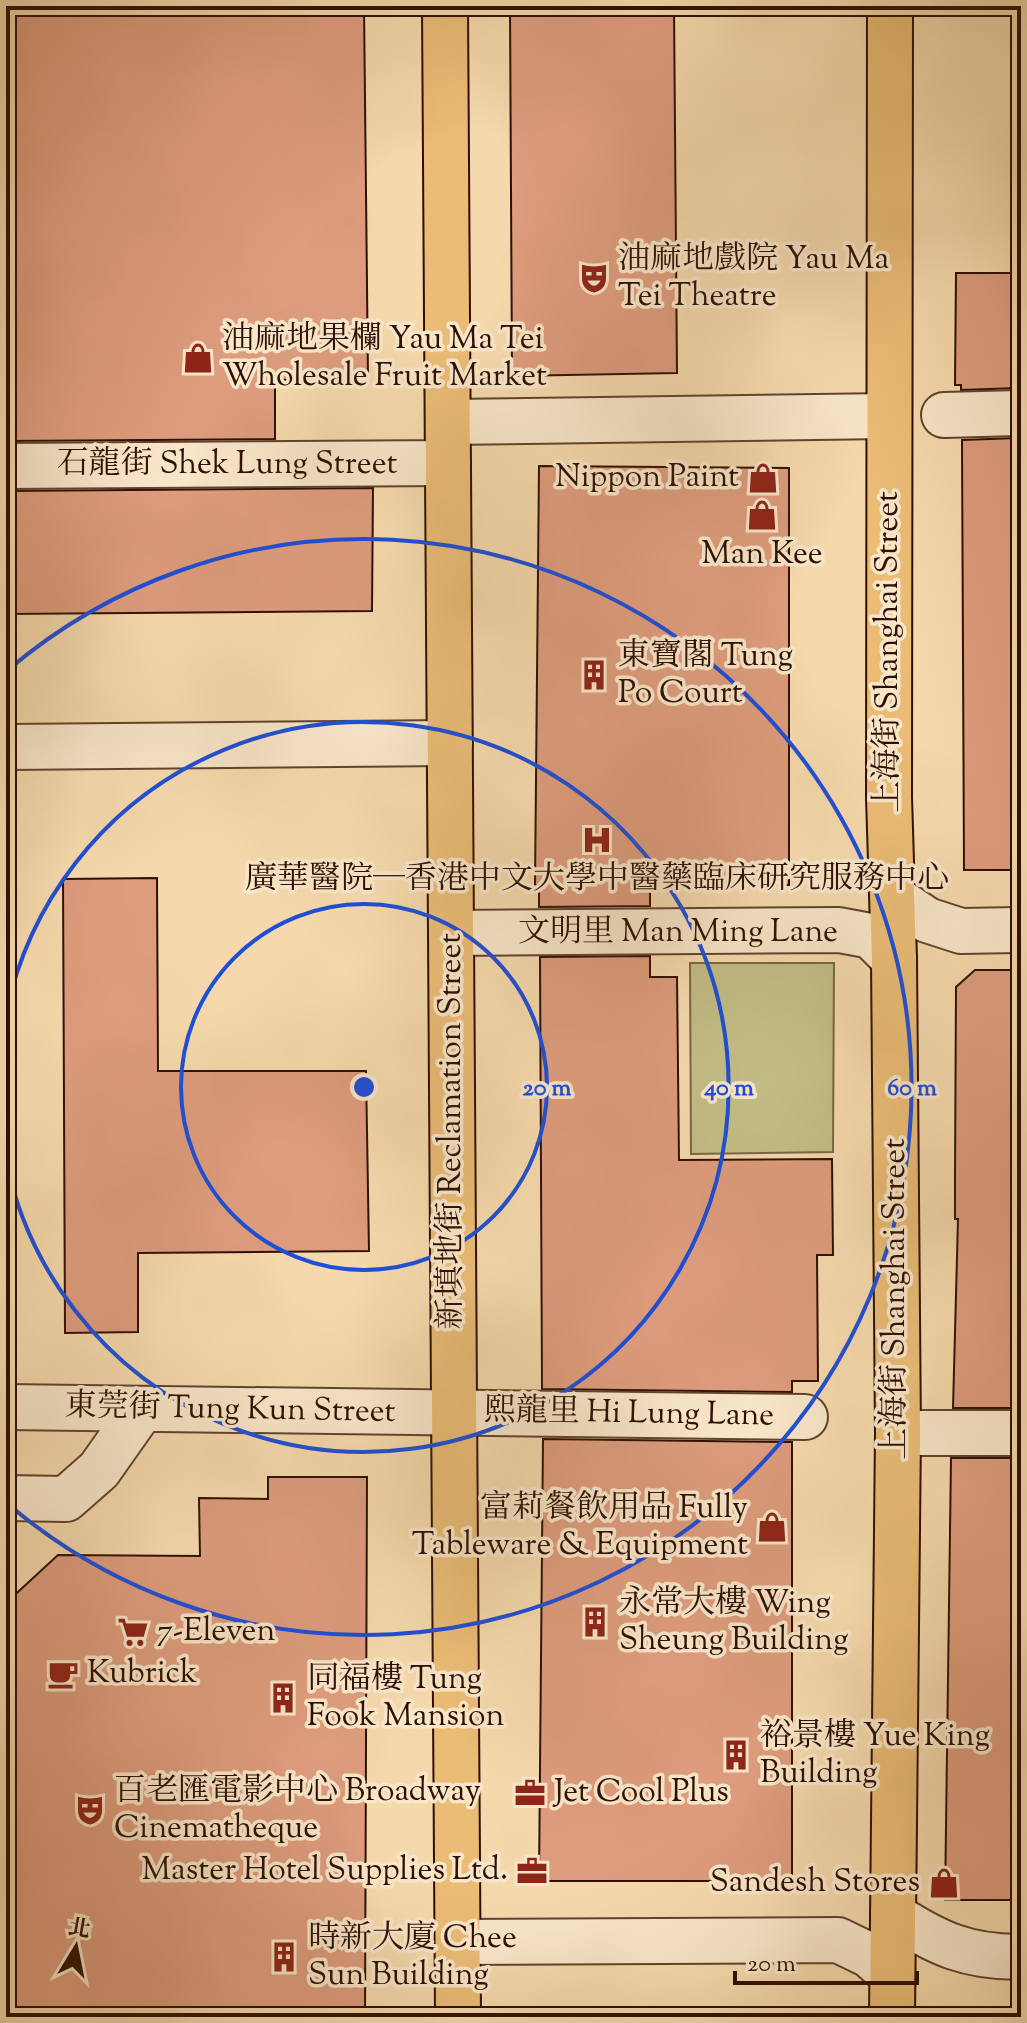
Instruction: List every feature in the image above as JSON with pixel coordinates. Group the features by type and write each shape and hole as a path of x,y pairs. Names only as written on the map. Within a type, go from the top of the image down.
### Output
{"main road":[{"name":"新填地街 Reclamation Street","path":"445,6 458,2017"},
{"name":"上海街 Shanghai Street","path":"890,6 889,797 894,959 898,1433 892,1996"}],"street":[{"path":"944,415 1021,413"},
{"name":"石龍街 Shek Lung Street","path":"6,466 448,442 788,418 888,416"},
{"path":"6,747 450,743"},
{"path":"893,897 927,920 961,931 1021,930"},
{"name":"文明里 Man Ming Lane","path":"451,933 839,930 871,936 894,959"},
{"name":"東莞街 Tung Kun Street","path":"6,1407 454,1412"},
{"path":"6,1498 66,1499 99,1470 142,1409"},
{"name":"熙龍里 Hi Lung Lane","path":"454,1412 805,1417"},
{"path":"898,1433 1021,1433"},
{"path":"893,1915 930,1939 969,1953 1021,1957"},
{"path":"458,1942 838,1940 869,1955 892,1996"}],"shaded area":[{"path":"690,963 834,963 833,1152 691,1154"}],"building":[{"path":"6,6 364,6 368,378 275,380 275,439 6,441"},
{"name":"油麻地戲院 Yau Ma Tei Theatre","path":"510,6 674,6 677,373 512,376"},
{"path":"956,273 1021,273 1021,388 961,390 961,385 955,385"},
{"path":"1021,438 1021,870 964,870 962,440"},
{"path":"539,466 789,468 789,885 650,882 650,906 539,907 539,885 535,885"},
{"path":"373,488 372,611 6,614 6,491"},
{"path":"157,878 158,1071 366,1071 369,1251 138,1253 138,1332 65,1333 63,879"},
{"path":"650,956 650,977 677,977 679,1160 832,1159 833,1255 817,1255 818,1381 792,1381 792,1392 542,1389 540,957"},
{"path":"975,970 1021,970 1021,1408 953,1408 958,1219 955,1219 956,987"},
{"path":"543,1439 792,1442 792,1881 539,1881"},
{"path":"951,1458 1021,1458 1021,1900 945,1900"},
{"path":"268,1477 367,1477 365,2017 6,2017 6,1603 58,1555 200,1556 199,1498 268,1499"}],"place":[{"name":"油麻地戲院 Yau Ma Tei Theatre","path":"594,278"},
{"name":"油麻地果欄 Yau Ma Tei Wholesale Fruit Market","path":"198,358"},
{"name":"Nippon Paint","path":"763,478"},
{"name":"Man Kee","path":"762,515"},
{"name":"東寶閣 Tung Po Court","path":"594,675"},
{"name":"廣華醫院─香港中文大學中醫藥臨床研究服務中心","path":"597,840"},
{"name":"富莉餐飲用品 Fully Tableware & Equipment","path":"772,1527"},
{"name":"永常大樓 Wing Sheung Building","path":"595,1622"},
{"name":"7-Eleven","path":"133,1632"},
{"name":"Kubrick","path":"63,1674"},
{"name":"同福樓 Tung Fook Mansion","path":"283,1698"},
{"name":"裕景樓 Yue King Building","path":"736,1755"},
{"name":"Jet Cool Plus","path":"530,1793"},
{"name":"百老匯電影中心 Broadway Cinematheque","path":"90,1810"},
{"name":"Master Hotel Supplies Ltd.","path":"532,1871"},
{"name":"Sandesh Stores","path":"944,1883"},
{"name":"時新大廈 Chee Sun Building","path":"284,1957"}]}
